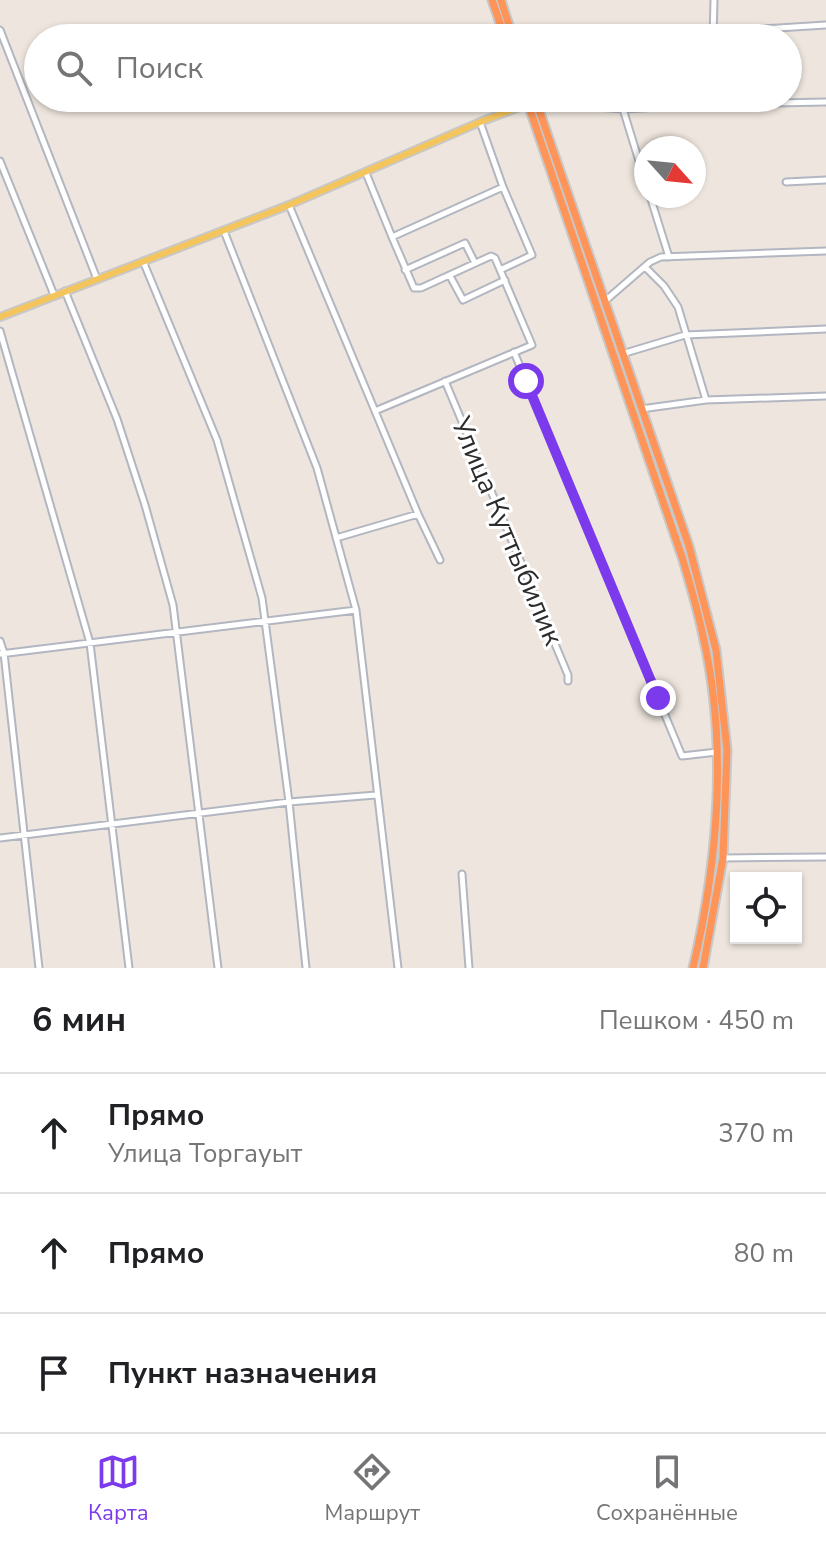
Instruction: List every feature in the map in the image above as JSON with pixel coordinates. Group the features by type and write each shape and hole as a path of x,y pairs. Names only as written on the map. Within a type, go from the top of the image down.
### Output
{"highway":[{"path":"492,0 500,24"},
{"path":"501,0 509,24"},
{"path":"536,112 605,301 705,599 720,678 727,750 723,858 703,968"},
{"path":"536,112 679,550 704,638 717,752 713,865 693,968"},
{"path":"679,550 689,546"}],"main road":[{"path":"0,317 289,205 504,112"}],"street":[{"path":"714,0 714,24"},
{"path":"802,27 826,25"},
{"path":"0,30 24,92"},
{"path":"802,102 826,102"},
{"path":"32,112 97,279"},
{"path":"624,112 634,145"},
{"path":"480,122 532,255 500,271"},
{"path":"0,161 54,295"},
{"path":"366,173 414,288 450,276 491,256 495,258 532,345 375,411"},
{"path":"786,182 826,180"},
{"path":"392,237 503,187"},
{"path":"289,205 440,560"},
{"path":"654,208 669,257"},
{"path":"224,231 317,468 356,610 398,968"},
{"path":"405,270 465,243 475,263"},
{"path":"605,301 655,259 826,251"},
{"path":"143,261 217,440 262,598 289,802 306,968"},
{"path":"645,267 664,286 678,307 706,400"},
{"path":"450,276 463,300 505,280"},
{"path":"65,291 122,433 173,605 218,968"},
{"path":"622,354 685,335 826,329"},
{"path":"0,331 90,643 129,968"},
{"path":"514,352 682,756 717,752"},
{"name":"Улица Куттыбилик","path":"445,381 568,681"},
{"path":"641,409 706,400 826,396"},
{"path":"336,538 418,514"},
{"path":"2,653 356,610"},
{"path":"0,641 39,968"},
{"path":"0,838 289,802 376,795"},
{"path":"723,858 826,857"},
{"path":"462,874 469,968"}],"route":[{"path":"526,381 658,698"}]}
